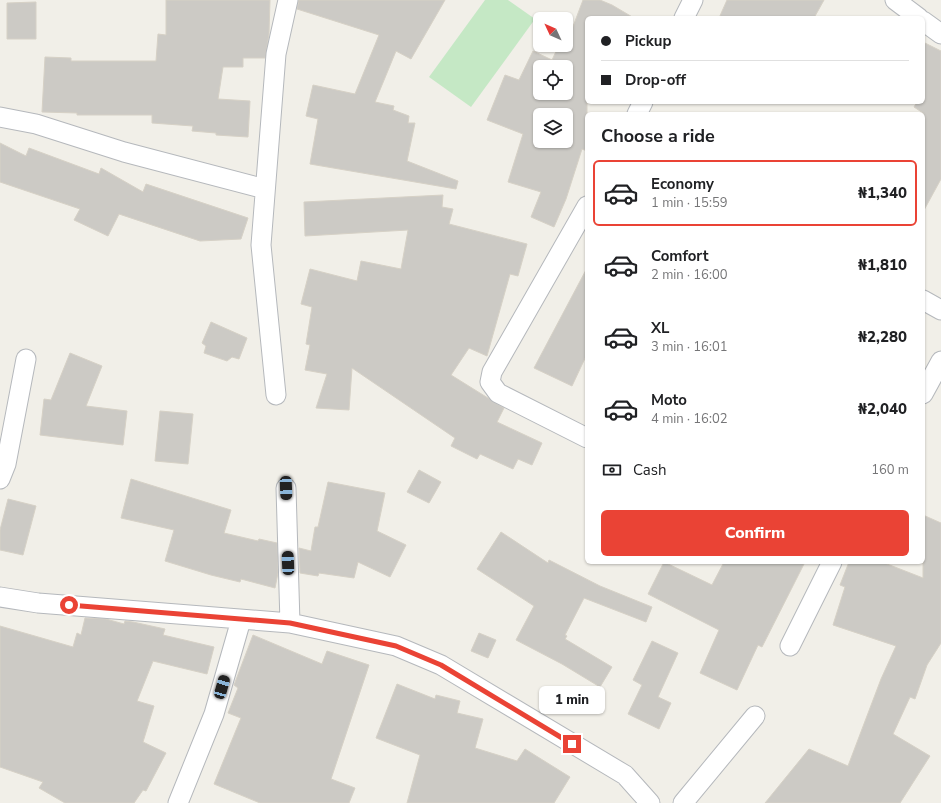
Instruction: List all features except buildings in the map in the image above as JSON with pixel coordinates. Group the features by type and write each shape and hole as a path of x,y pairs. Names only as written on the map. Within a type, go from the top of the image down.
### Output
{"street":[{"path":"276,395 261,245 276,54 288,0"},
{"path":"685,16 693,0"},
{"path":"895,0 916,16"},
{"path":"925,22 941,34"},
{"path":"0,116 36,124 124,152 265,189"},
{"path":"585,209 492,372 490,382 498,393 585,437"},
{"path":"925,301 941,310"},
{"path":"0,479 6,464 26,359"},
{"path":"925,390 941,361"},
{"path":"286,488 290,623"},
{"path":"790,646 831,564"},
{"path":"0,597 38,603 290,623 396,646 441,665 625,775 650,803"},
{"path":"178,803 214,714 241,620"},
{"path":"683,803 755,716"}],"green space":[{"path":"485,0 508,0 533,18 533,22 471,107 429,77"}],"route":[{"path":"69,605 290,623 396,646 441,665 572,744"}]}
